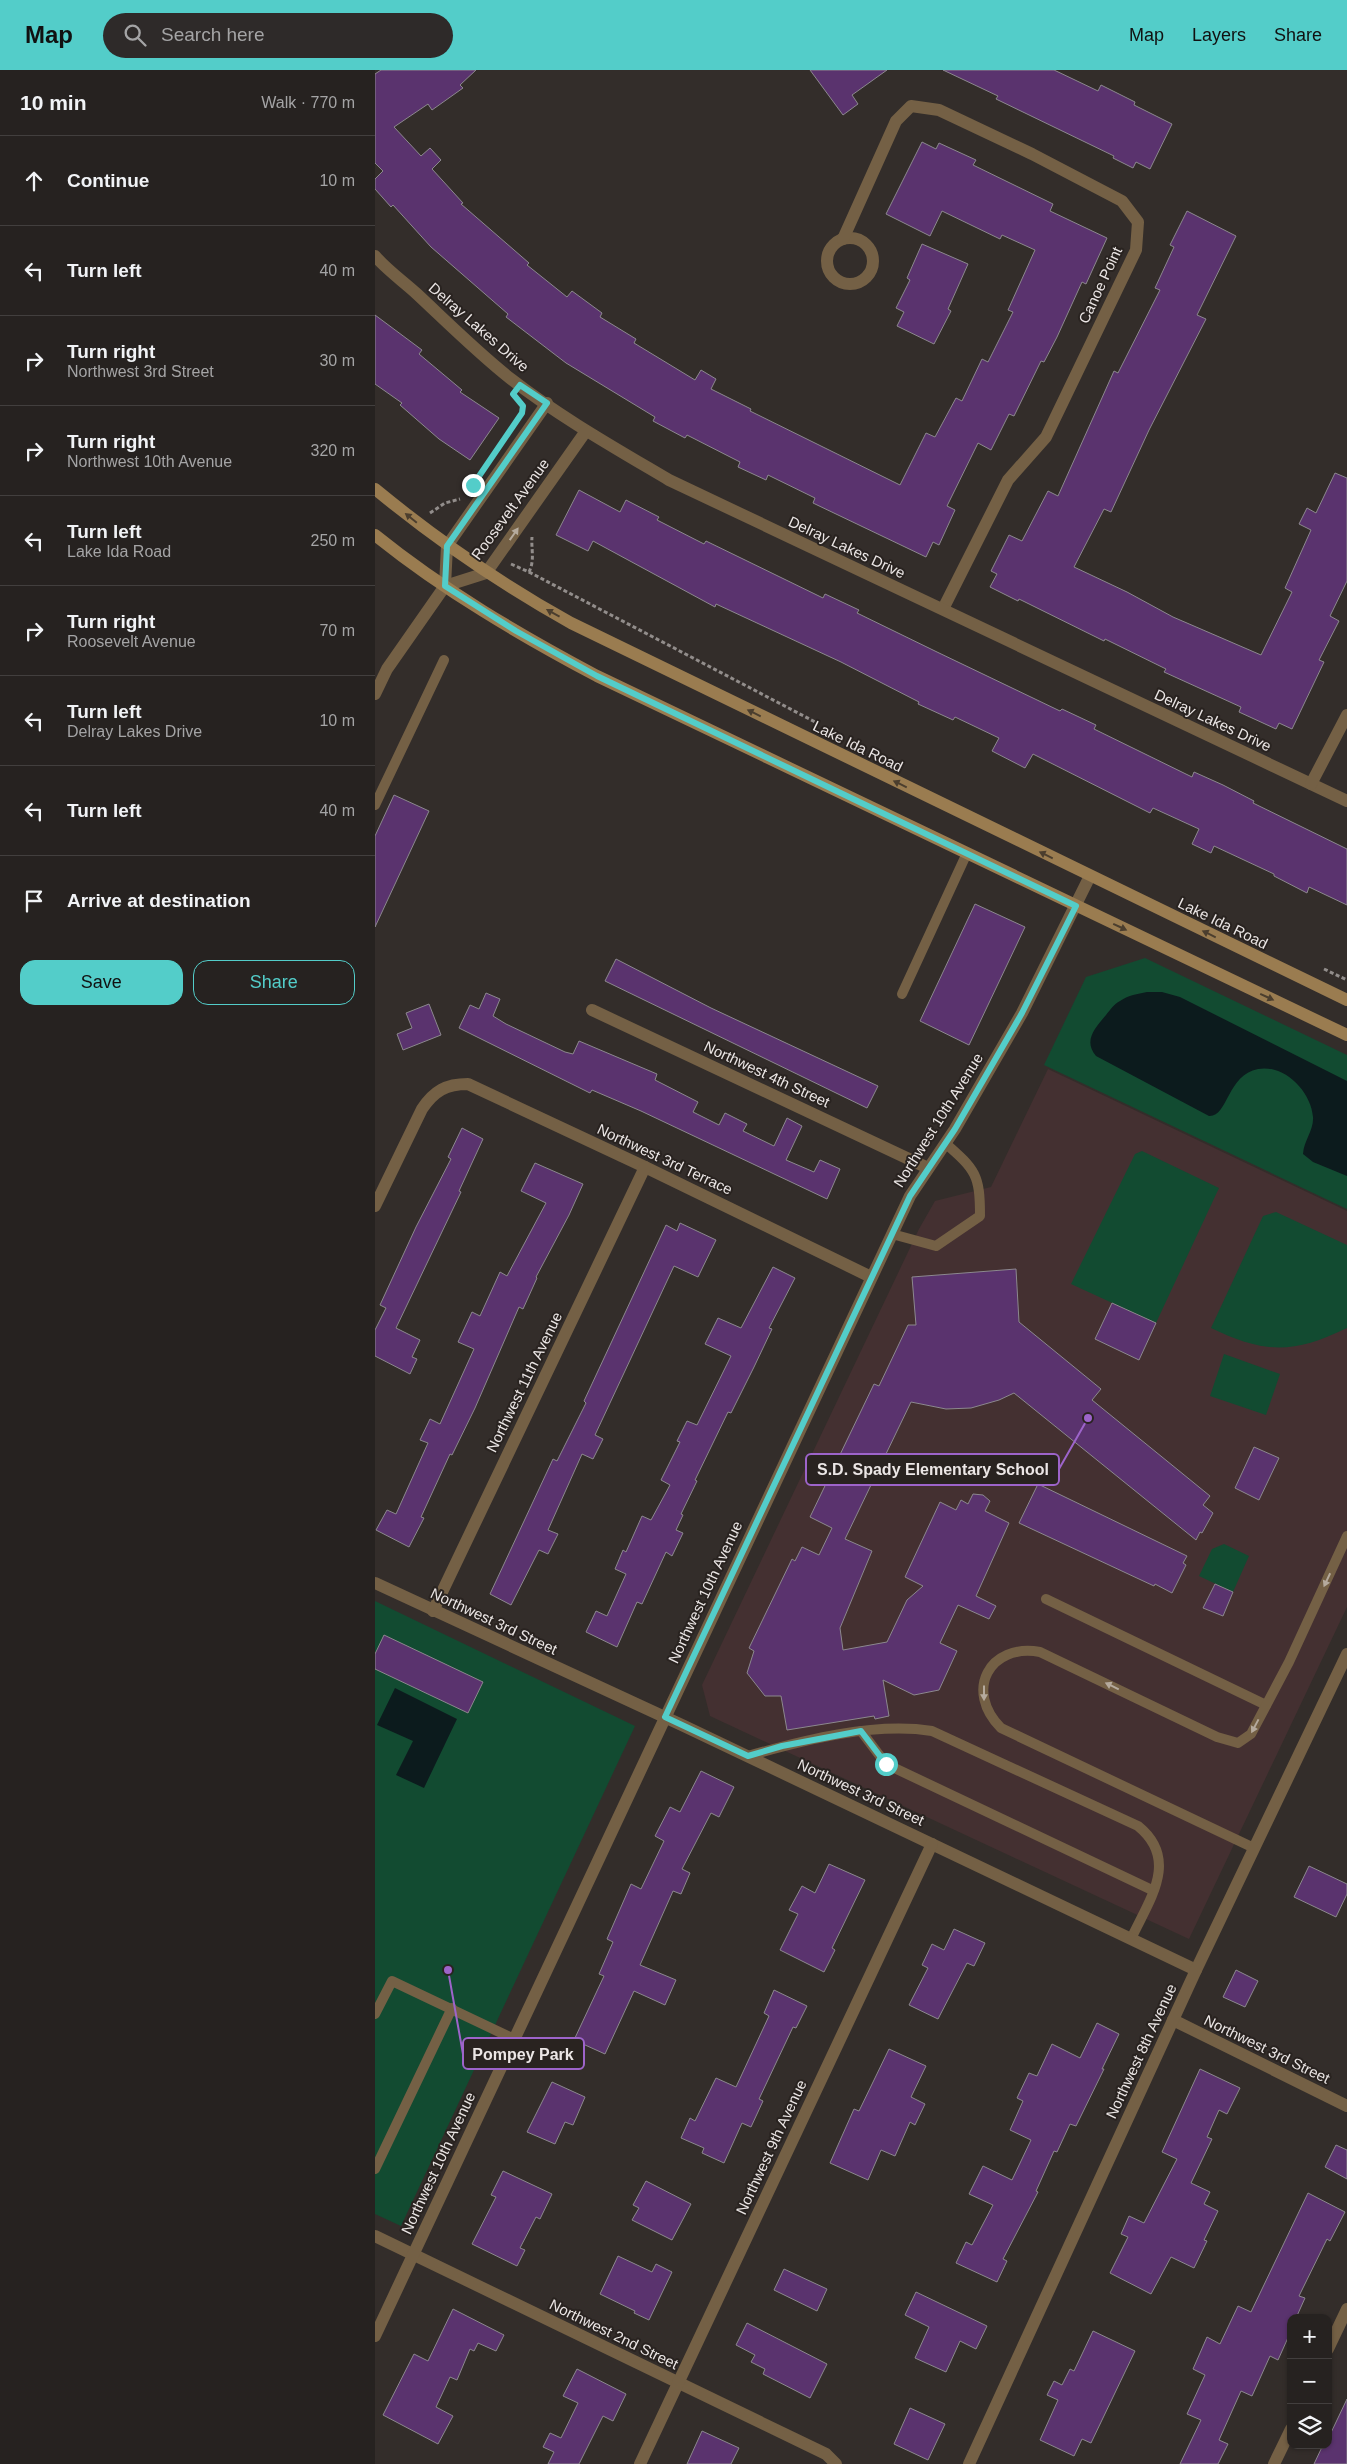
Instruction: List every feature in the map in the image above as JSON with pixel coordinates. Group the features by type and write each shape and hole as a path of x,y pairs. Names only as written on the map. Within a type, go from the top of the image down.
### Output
{"street":[{"name":"Canoe Point","path":"843,239 896,121 911,106 939,110 1032,154 1122,201 1137,222 1136,250 1046,437 1008,480 943,609"},
{"name":"Delray Lakes Drive","path":"375,256 388,271 416,293 489,361 586,431 678,484 1347,801"},
{"name":"Roosevelt Avenue","path":"547,403 447,546 445,586 486,573 586,431"},
{"name":"Lake Ida Road","path":"375,489 447,546 486,573 532,602 602,640 1347,1000"},
{"path":"375,535 445,586 516,631 597,676 1347,1035"},
{"path":"375,694 387,669 445,586"},
{"path":"1311,784 1347,715"},
{"name":"Northwest 10th Avenue","path":"375,2336 910,1196 945,1144 1022,1013 1090,876"},
{"name":"Northwest 4th Street","path":"592,1010 928,1168"},
{"name":"Northwest 3rd Terrace","path":"375,1206 422,1109 430,1097 441,1088 454,1084 468,1084 645,1167 871,1278"},
{"name":"Northwest 11th Avenue","path":"433,1611 645,1167"},
{"name":"Northwest 3rd Street","path":"375,1583 748,1756 1196,1970"},
{"name":"Northwest 8th Avenue","path":"969,2464 1196,1970 1347,1654"},
{"name":"Northwest 9th Avenue","path":"640,2464 932,1844"},
{"name":"Northwest 3rd Street","path":"1173,2020 1347,2106"},
{"name":"Northwest 2nd Street","path":"375,2236 825,2454 837,2464"},
{"path":"1332,2341 1347,2309"},
{"path":"1274,2464 1287,2437"}],"lane":[{"path":"375,805 444,660"},
{"path":"902,994 967,853"},
{"path":"892,1234 936,1246 980,1216 980,1187 968,1163 945,1144"},
{"path":"1254,1848 1001,1728 991,1719 985,1706 983,1693 985,1679 991,1667 1001,1658 1013,1652 1027,1649 1040,1652 1217,1737 1238,1743 1251,1734 1289,1662 1347,1536"},
{"path":"1047,1599 1266,1705"},
{"path":"748,1756 782,1746 861,1731 906,1727 932,1731 1138,1826 1149,1835 1157,1848 1159,1870 1153,1890 1131,1939"},
{"path":"861,1731 886,1764 1153,1890"},
{"path":"375,2014 391,1981 514,2039"},
{"path":"375,2168 451,2008"}],"path":[{"path":"428,515 445,503 455,502 465,496"},
{"path":"529,572 533,565 531,547 535,530"},
{"path":"497,559 529,572 823,726"},
{"path":"1321,968 1347,980"}],"shaded area":[{"path":"1147,992 1162,992 1180,997 1347,1081 1347,1176 1313,1162 1303,1154 1311,1131 1313,1117 1307,1098 1287,1075 1268,1069 1258,1069 1248,1073 1240,1079 1220,1110 1215,1115 1209,1116 1096,1056 1091,1045 1092,1035 1112,1007 1130,996"},
{"path":"1048,1069 1347,1211 1347,1607 1189,1939 710,1716 702,1685 919,1229 935,1201 991,1187"},
{"path":"395,1688 457,1719 424,1788 396,1775 413,1741 377,1725"}],"green space":[{"path":"1145,958 1347,1055 1347,1209 1044,1065 1086,977"},
{"path":"1142,1151 1219,1188 1156,1323 1071,1284 1135,1154"},
{"path":"1276,1212 1347,1245 1347,1328 1311,1343 1279,1348 1247,1343 1211,1328 1263,1216"},
{"path":"1224,1354 1280,1374 1266,1415 1210,1396"},
{"path":"1224,1544 1249,1556 1233,1592 1199,1576 1212,1549"},
{"path":"375,1601 635,1726 401,2226 375,2214"}],"building":[{"path":"381,70 476,70 460,85 463,88 432,110 428,104 394,127 421,156 430,148 441,160 432,169 463,203 461,204 529,263 527,265 567,297 572,291 602,313 600,317 636,339 634,343 695,380 701,370 716,379 711,389 751,409 750,411 900,485 926,433 935,437 956,398 962,401 982,359 988,362 1013,312 1008,310 1035,250 1002,235 1000,239 942,211 930,236 886,214 922,142 936,149 939,143 976,160 973,165 1053,204 1050,211 1107,238 1086,284 1082,282 1057,337 1044,362 1041,361 1014,416 1009,414 991,450 978,443 947,506 955,510 939,545 933,542 926,557 813,503 815,498 768,475 766,480 738,467 740,462 687,435 685,438 653,421 655,417 566,363 506,317 508,314 431,247 393,205 391,207 375,189 375,179 383,171 375,163 375,74"},
{"path":"810,70 887,70 852,95 858,104 843,115"},
{"path":"943,70 1054,70 1098,91 1101,85 1135,102 1134,105 1172,124 1150,169 1136,162 1133,168 1113,158 1114,156 996,99 998,96"},
{"path":"1187,211 1236,236 1197,315 1206,319 1149,430 1111,512 1104,509 1074,567 1127,592 1173,617 1261,655 1292,592 1285,588 1311,530 1299,524 1307,508 1316,513 1335,473 1347,478 1347,581 1330,616 1339,621 1319,660 1324,662 1292,729 1279,723 1276,729 1239,712 1241,707 1164,672 1166,669 990,587 997,574 991,571 1009,535 1022,541 1048,491 1058,496 1114,371 1118,373 1160,290 1155,288 1174,247 1170,245"},
{"path":"922,244 968,264 948,309 951,311 934,344 897,326 904,312 896,308 910,280 907,278"},
{"path":"375,315 422,350 419,354 462,390 460,392 499,418 470,460 439,439 400,405 402,403 375,384"},
{"path":"579,490 620,512 626,500 659,517 657,520 704,544 706,541 823,598 825,594 859,610 857,613 1060,711 1062,709 1096,725 1094,729 1192,777 1194,772 1223,785 1254,801 1253,803 1347,849 1347,905 1309,887 1307,893 1274,876 1274,874 1214,846 1211,853 1192,844 1199,829 1153,808 1150,813 1033,754 1025,768 992,751 999,738 955,717 953,720 918,704 919,702 841,662 716,604 715,607 593,541 588,551 556,535"},
{"path":"394,795 429,811 375,927 375,836"},
{"path":"975,904 1025,927 969,1045 920,1021"},
{"path":"616,959 711,1008 878,1086 867,1108 605,981"},
{"path":"486,993 500,999 493,1016 506,1024 565,1052 573,1054 579,1041 657,1074 655,1080 698,1102 693,1112 719,1125 725,1113 747,1124 743,1131 774,1146 787,1118 802,1126 786,1160 814,1172 820,1160 840,1169 827,1199 641,1111 592,1090 590,1093 459,1028 470,1005 479,1009"},
{"path":"429,1004 441,1035 403,1050 397,1034 412,1028 406,1013"},
{"path":"462,1128 483,1139 459,1191 461,1192 396,1328 420,1340 412,1357 417,1359 410,1374 375,1356 375,1330 386,1308 380,1305 416,1227 451,1159 448,1157"},
{"path":"535,1163 583,1184 536,1277 523,1309 519,1307 475,1408 452,1455 450,1454 421,1517 424,1518 409,1547 376,1530 387,1510 396,1514 428,1443 420,1440 430,1419 440,1424 474,1349 458,1342 472,1312 480,1316 500,1272 507,1276 546,1203 521,1191"},
{"path":"680,1223 716,1240 698,1277 674,1266 595,1435 603,1439 593,1459 582,1454 548,1530 558,1534 548,1554 539,1550 511,1605 490,1594 553,1459 557,1461 586,1403 584,1401 666,1225 677,1231"},
{"path":"773,1267 795,1278 769,1328 772,1329 754,1367 731,1413 728,1412 695,1480 697,1481 681,1514 683,1515 676,1530 683,1533 672,1556 666,1552 642,1604 637,1602 617,1647 586,1632 596,1611 607,1616 626,1574 615,1569 623,1550 626,1552 642,1516 651,1520 670,1485 661,1480 680,1442 677,1441 687,1421 697,1425 731,1356 705,1344 718,1318 741,1328"},
{"path":"1016,1269 1019,1322 1101,1389 1092,1400 1210,1496 1203,1505 1213,1513 1196,1540 1014,1393 999,1400 971,1408 946,1409 911,1402 845,1539 872,1551 840,1628 843,1650 887,1642 907,1600 923,1586 905,1577 940,1502 956,1510 961,1500 968,1504 973,1494 983,1495 990,1501 985,1511 1009,1523 976,1596 996,1606 989,1619 958,1605 940,1643 957,1651 939,1690 914,1695 883,1680 889,1716 875,1719 874,1716 787,1730 781,1696 765,1696 747,1673 754,1651 749,1648 792,1559 795,1561 802,1547 819,1555 832,1528 810,1517 874,1384 879,1386 908,1325 916,1325 912,1277"},
{"path":"1112,1303 1156,1323 1139,1360 1095,1339"},
{"path":"1254,1447 1279,1458 1259,1500 1235,1488"},
{"path":"1038,1484 1187,1556 1183,1563 1186,1565 1172,1593 1019,1523"},
{"path":"1215,1584 1233,1592 1223,1616 1203,1608"},
{"path":"384,1635 483,1682 468,1713 375,1669 375,1654"},
{"path":"701,1771 734,1787 719,1817 711,1813 682,1869 690,1873 681,1894 673,1891 640,1965 676,1980 665,2005 634,1991 605,2054 574,2040 604,1976 599,1974 613,1942 607,1939 631,1884 641,1889 664,1841 655,1836 670,1807 680,1812"},
{"path":"829,1864 865,1880 832,1948 835,1950 824,1972 780,1950 798,1914 789,1910 802,1886 815,1893"},
{"path":"1309,1866 1347,1884 1347,1894 1336,1917 1294,1897"},
{"path":"954,1929 985,1943 974,1966 967,1963 938,2019 909,2005 928,1968 922,1965 932,1944 944,1950"},
{"path":"1236,1970 1258,1981 1245,2007 1223,1997"},
{"path":"774,1990 807,2006 796,2028 793,2027 759,2099 763,2101 751,2127 742,2123 724,2163 702,2153 704,2148 681,2138 690,2118 695,2121 716,2078 736,2087 769,2016 764,2013"},
{"path":"1097,2023 1119,2034 1076,2126 1070,2124 1057,2152 1054,2151 1036,2191 1038,2192 1003,2259 1007,2261 997,2282 956,2263 966,2242 972,2245 993,2205 969,2194 983,2166 1012,2180 1031,2140 1010,2130 1023,2101 1017,2098 1029,2073 1037,2076 1052,2044 1080,2058"},
{"path":"889,2049 926,2066 911,2097 925,2104 915,2125 910,2122 895,2156 881,2150 868,2180 830,2163 854,2109 859,2111"},
{"path":"1200,2069 1240,2088 1227,2114 1219,2110 1207,2137 1212,2139 1191,2183 1210,2192 1204,2204 1218,2211 1204,2240 1207,2241 1194,2268 1171,2257 1151,2294 1110,2273 1128,2237 1121,2234 1129,2216 1144,2223 1177,2159 1162,2152"},
{"path":"552,2082 585,2097 573,2125 565,2122 555,2144 527,2132"},
{"path":"1336,2145 1347,2150 1347,2179 1325,2167"},
{"path":"503,2171 552,2194 540,2219 536,2217 520,2248 525,2250 517,2266 472,2244 496,2197 491,2195"},
{"path":"646,2181 691,2204 672,2240 632,2220 639,2208 633,2205"},
{"path":"1308,2193 1345,2212 1330,2241 1327,2239 1299,2296 1305,2298 1298,2314 1287,2314 1287,2340 1278,2360 1270,2356 1252,2396 1241,2391 1219,2440 1228,2444 1218,2464 1180,2464 1201,2420 1187,2414 1205,2375 1193,2369 1207,2337 1220,2344 1238,2306 1251,2312"},
{"path":"618,2256 652,2272 656,2264 672,2272 649,2320 600,2294"},
{"path":"784,2269 827,2289 817,2311 774,2290"},
{"path":"916,2292 987,2326 976,2349 960,2341 946,2372 915,2358 929,2327 905,2315"},
{"path":"453,2309 504,2335 496,2351 478,2343 474,2351 470,2349 457,2380 450,2377 436,2407 453,2416 438,2444 383,2415 414,2354 428,2361"},
{"path":"747,2323 827,2364 810,2398 763,2374 765,2369 751,2362 755,2355 736,2345"},
{"path":"1093,2331 1135,2351 1091,2443 1082,2439 1074,2456 1040,2440 1058,2400 1047,2395 1054,2381 1062,2385 1070,2369 1074,2371"},
{"path":"577,2369 626,2394 613,2421 603,2416 579,2464 548,2464 554,2452 543,2447 550,2433 561,2438 578,2403 563,2396"},
{"path":"1347,2399 1347,2464 1314,2464 1321,2449 1332,2449 1332,2431"},
{"path":"910,2408 945,2424 928,2460 894,2444"},
{"path":"702,2431 739,2448 731,2464 687,2464"}],"place":[{"name":"S.D. Spady Elementary School","path":"1088,1418"},
{"name":"Pompey Park","path":"448,1970"}],"route":[{"path":"473,485 519,421 523,406 513,394 520,385 547,403 447,546 445,586 555,654 638,697 1076,906 1022,1013 955,1129 910,1196 665,1717 748,1756 782,1746 861,1731 886,1764"}]}
